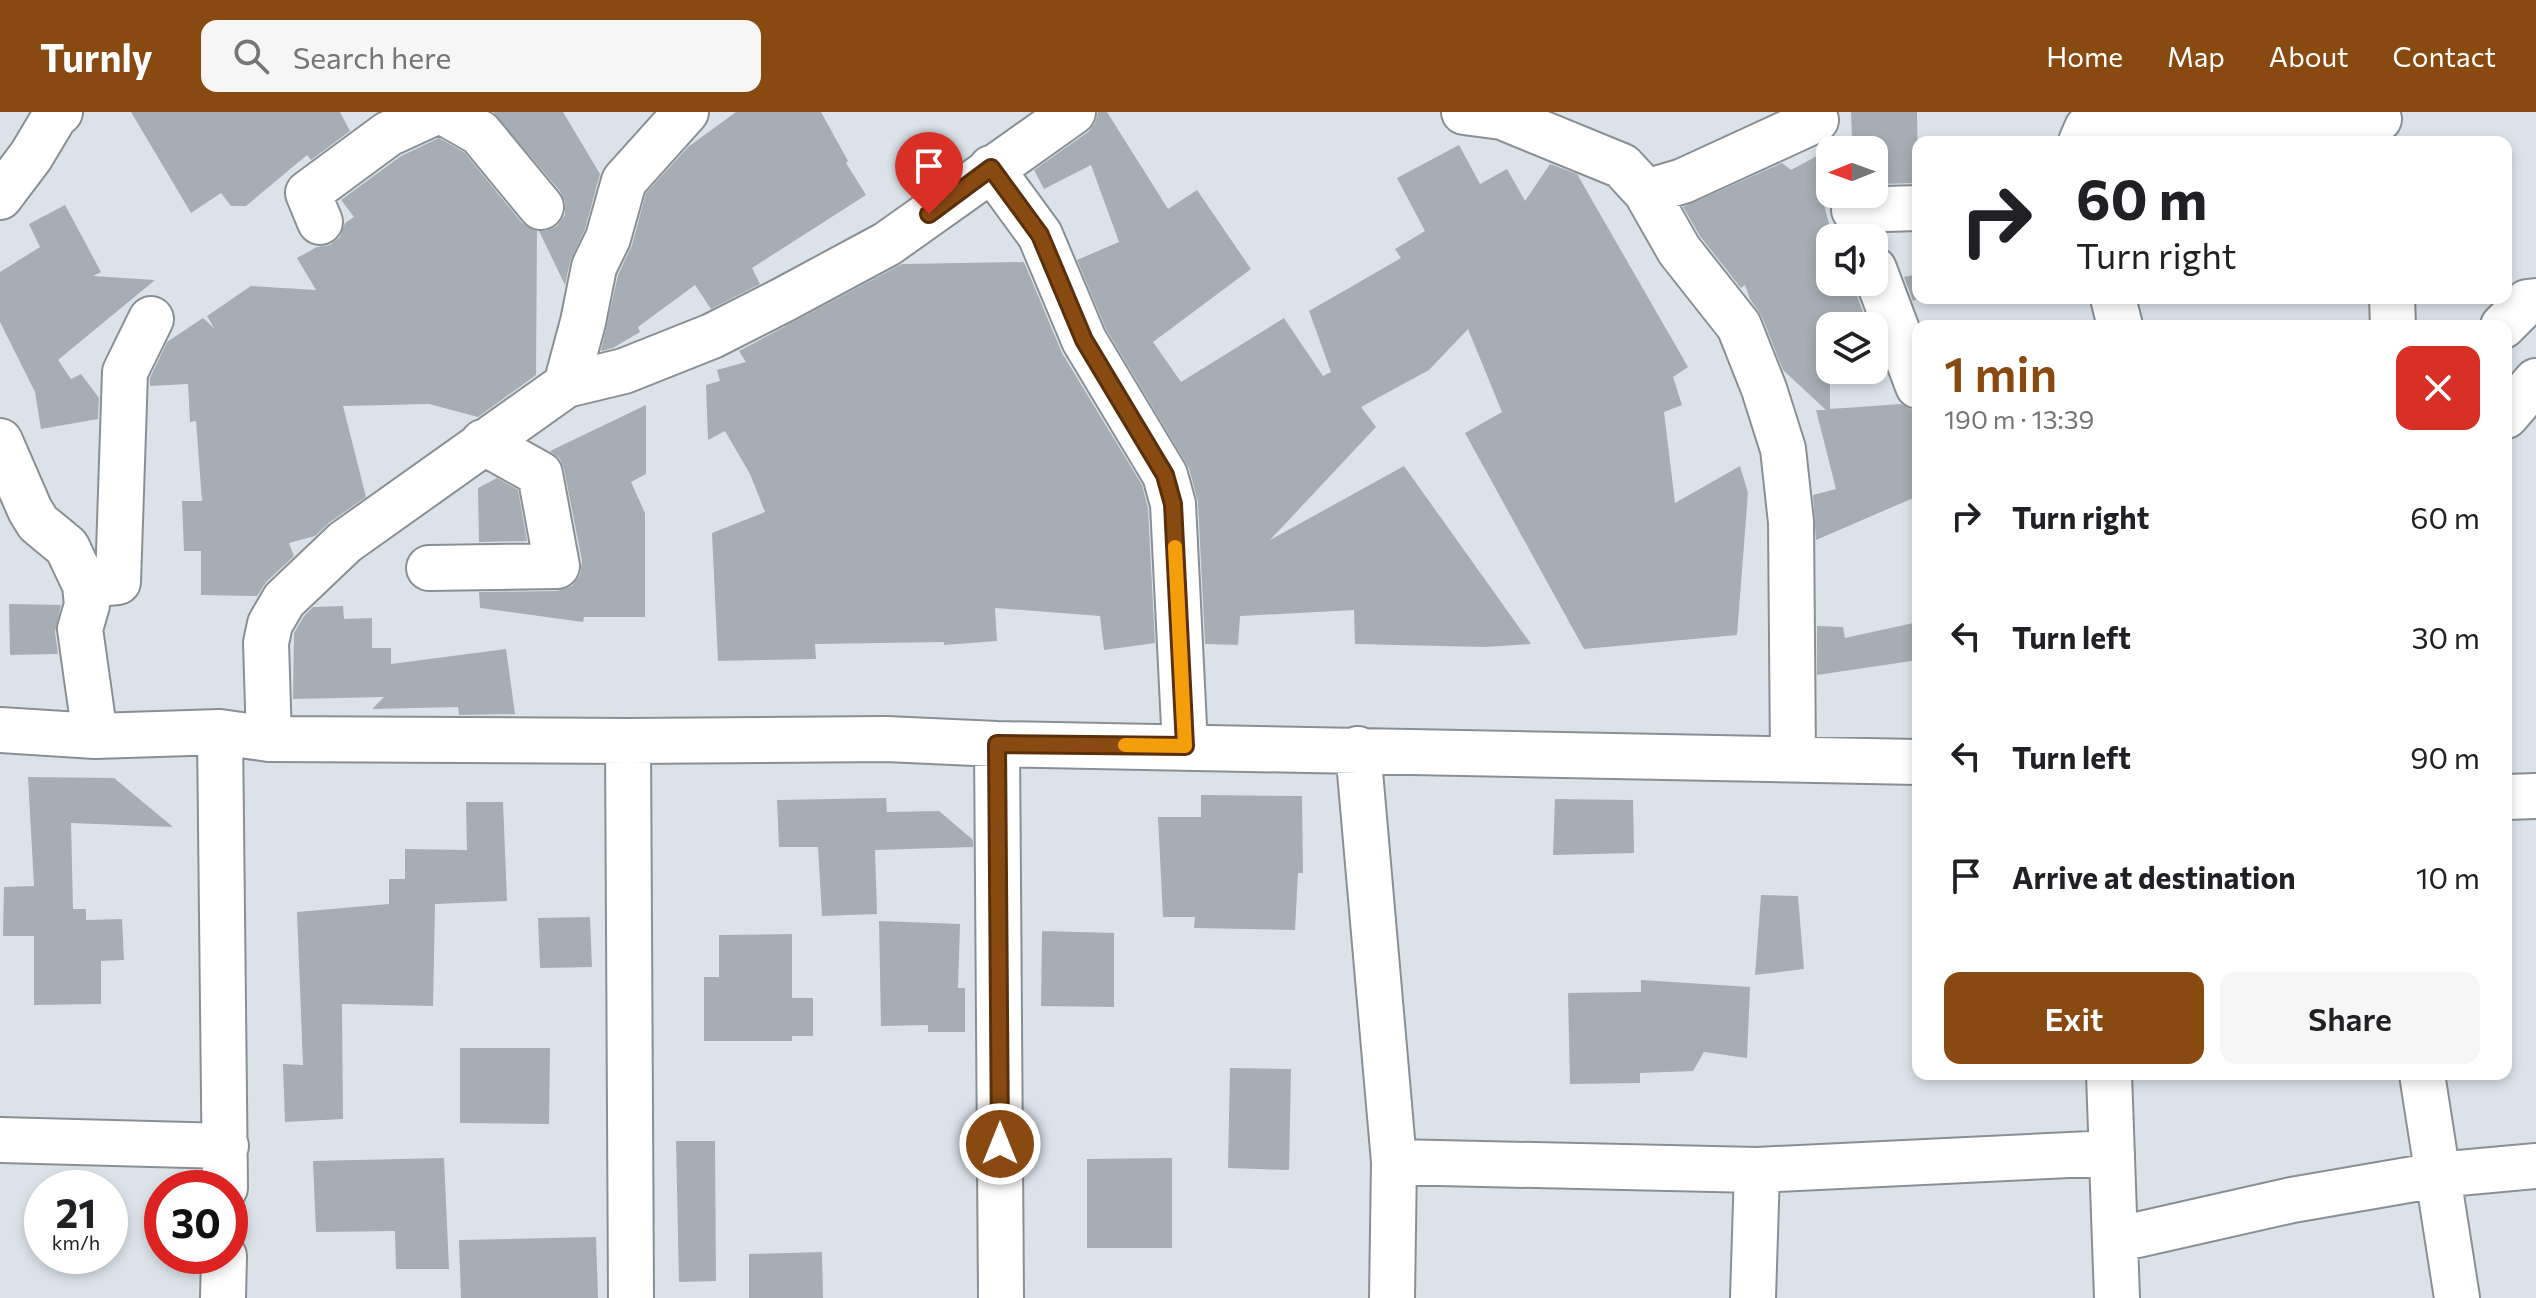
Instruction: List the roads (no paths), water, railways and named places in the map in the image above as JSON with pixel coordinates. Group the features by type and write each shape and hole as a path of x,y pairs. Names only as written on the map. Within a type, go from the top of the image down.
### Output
{"street":[{"path":"0,197 60,112"},
{"path":"320,222 308,193 383,123 436,112"},
{"path":"443,112 480,133 541,207"},
{"path":"566,385 594,267 608,238 624,181 686,112"},
{"path":"269,739 266,643 270,624 284,600 345,542 566,385 624,371 712,336 887,244 1073,112"},
{"path":"1464,112 1502,117 1622,166 1646,192 1679,250 1739,326 1783,449 1791,522 1793,758"},
{"path":"2084,136 2087,128 2380,124"},
{"path":"1646,192 1822,129"},
{"path":"991,168 1040,235 1084,340 1165,475 1173,504 1185,746"},
{"path":"1855,214 1912,209"},
{"path":"1884,296 1912,370"},
{"path":"2509,320 2527,302 2536,301"},
{"path":"85,585 118,582 125,372 151,319"},
{"path":"2512,409 2536,381"},
{"path":"0,441 30,510 38,523 67,547 85,585 87,605 80,629 95,736"},
{"path":"429,568 557,566 540,474 483,442"},
{"path":"0,730 95,736 220,732 269,739 886,739 997,744 1912,762"},
{"path":"0,1140 226,1167 220,732"},
{"path":"628,741 631,1298"},
{"path":"997,744 1001,1298"},
{"path":"1358,749 1394,1162 1392,1298"},
{"path":"2512,797 2536,796"},
{"path":"2109,1080 2117,1298"},
{"path":"2423,1080 2457,1298"},
{"path":"1394,1162 1757,1170 2112,1153"},
{"path":"2115,1240 2292,1200 2437,1175 2536,1166"},
{"path":"1753,1298 1757,1170"},
{"path":"223,1298 224,1274"}]}
